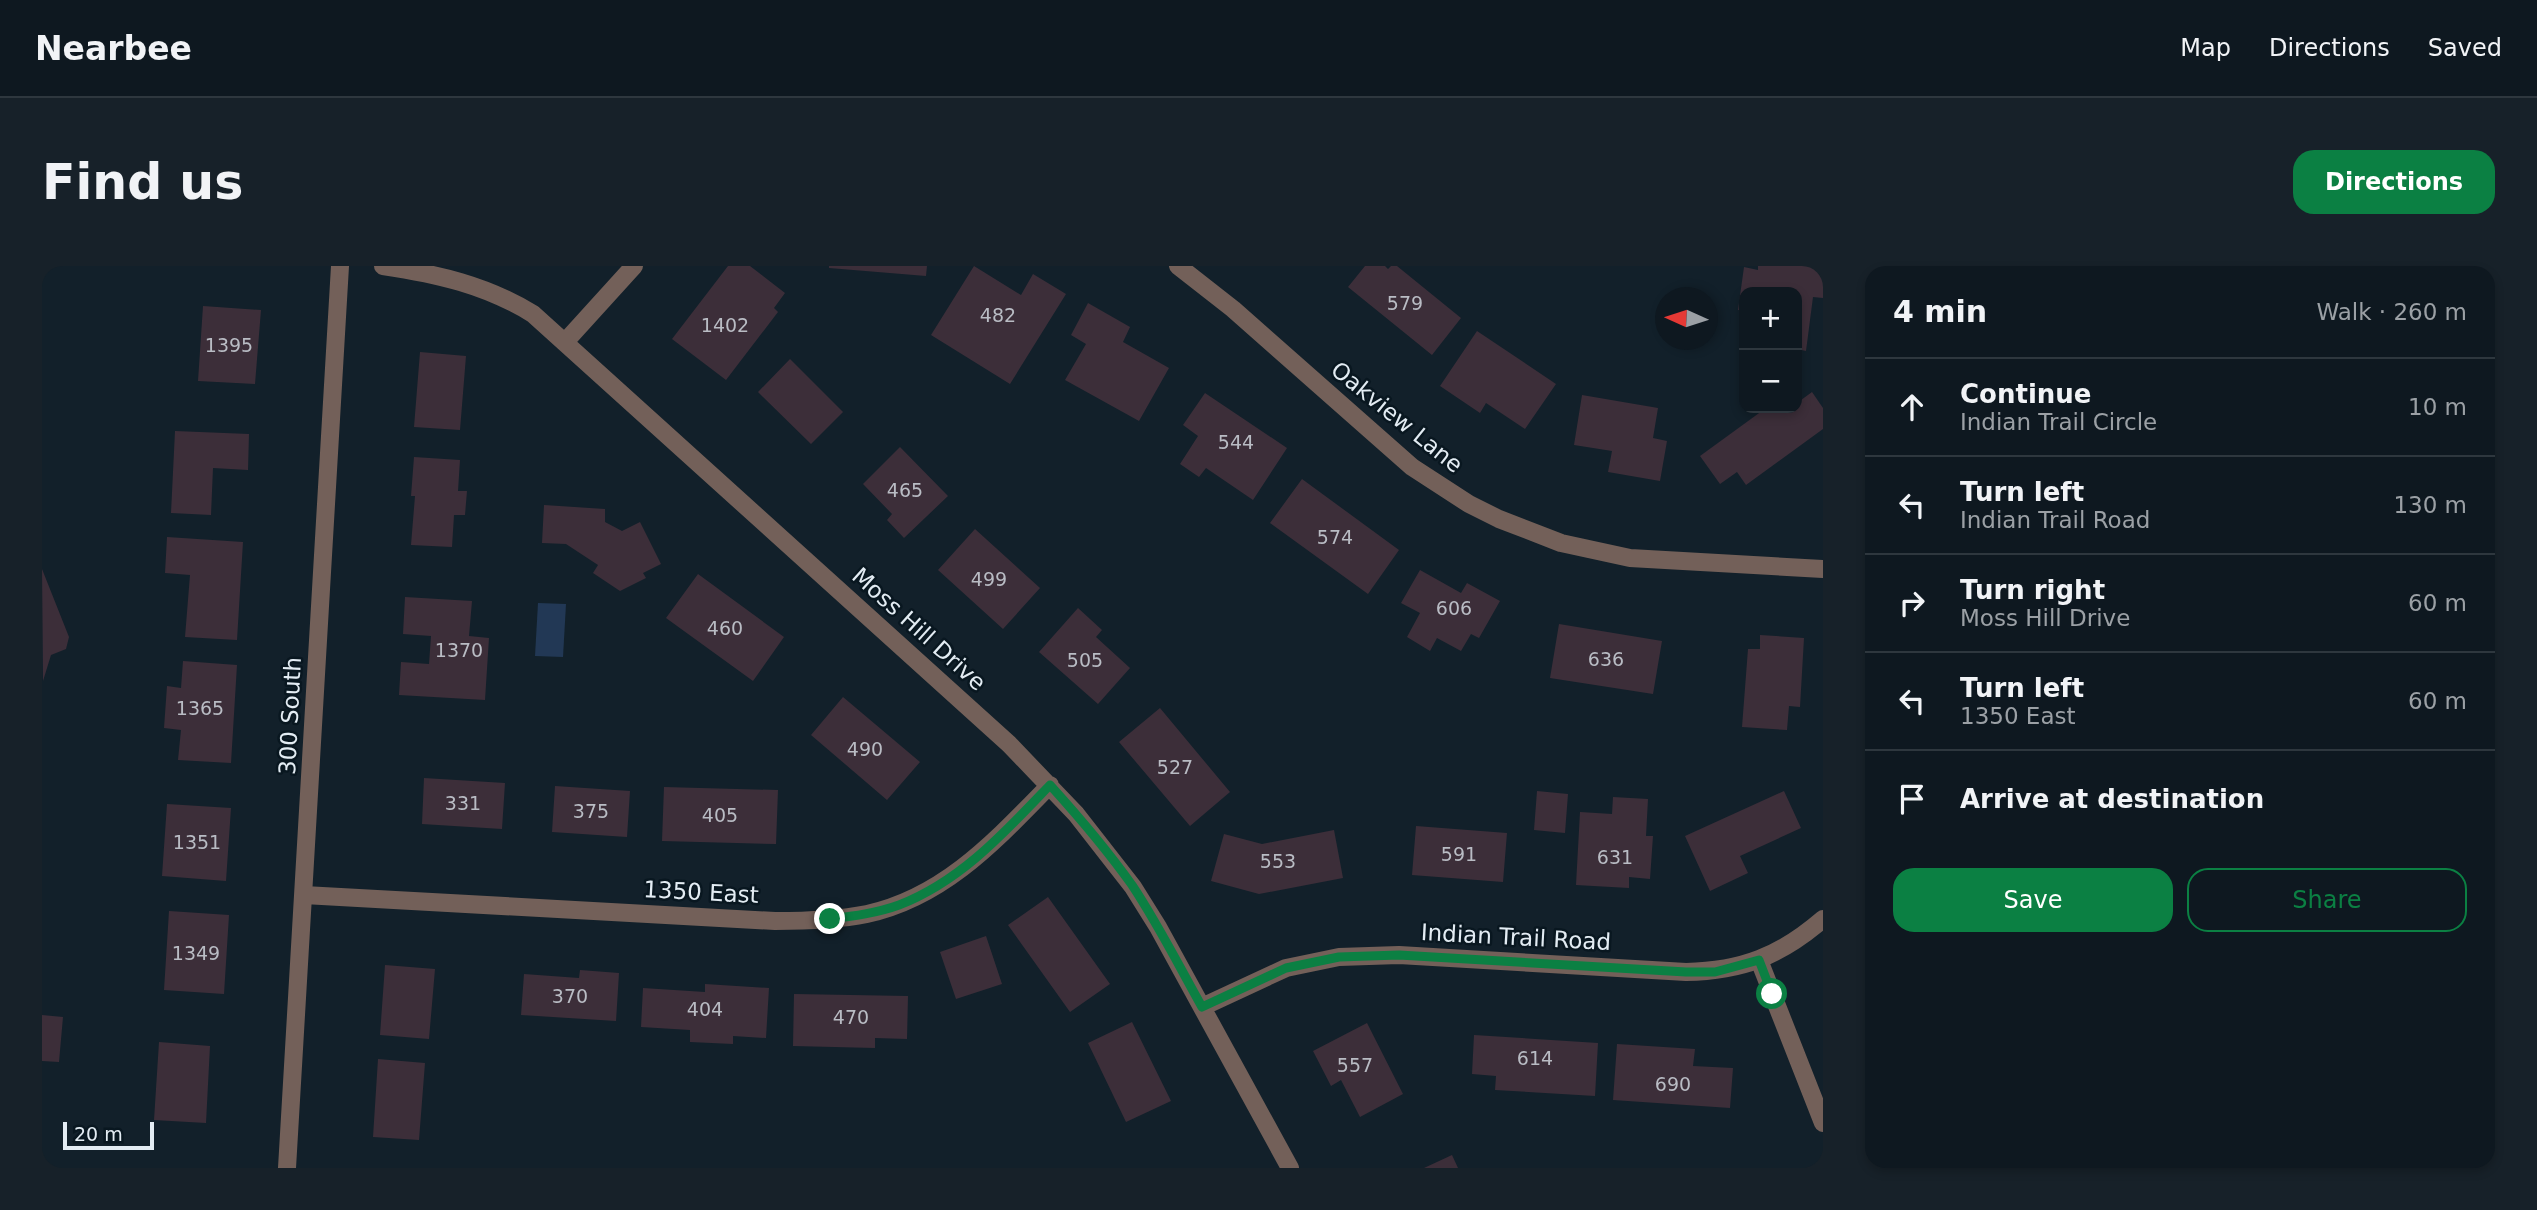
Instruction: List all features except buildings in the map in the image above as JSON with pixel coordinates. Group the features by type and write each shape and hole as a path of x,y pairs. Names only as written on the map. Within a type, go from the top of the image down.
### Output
{"street":[{"name":"300 South","path":"287,1168 340,266"},
{"name":"Moss Hill Drive","path":"383,266 459,280 511,301 533,314 1009,744 1104,846 1133,887 1158,927 1290,1168"},
{"path":"565,342 634,266"},
{"name":"Oakview Lane","path":"1178,266 1233,309 1412,467 1469,504 1499,519 1561,543 1630,558 1823,569"},
{"name":"1350 East","path":"304,895 775,921 805,921 867,914 899,905 931,889 965,867 993,844 1050,785"},
{"name":"Indian Trail Road","path":"1202,1007 1286,968 1339,957 1399,955 1715,972 1759,960 1804,935 1823,919"},
{"path":"1759,960 1823,1123"}],"water":[{"path":"538,603 566,604 563,657 535,656"}],"route":[{"path":"830,919 867,914 899,905 931,889 965,867 993,844 1050,785 1104,846 1133,887 1202,1007 1286,968 1312,961 1368,955 1686,972 1715,972 1759,960 1772,994"}]}
